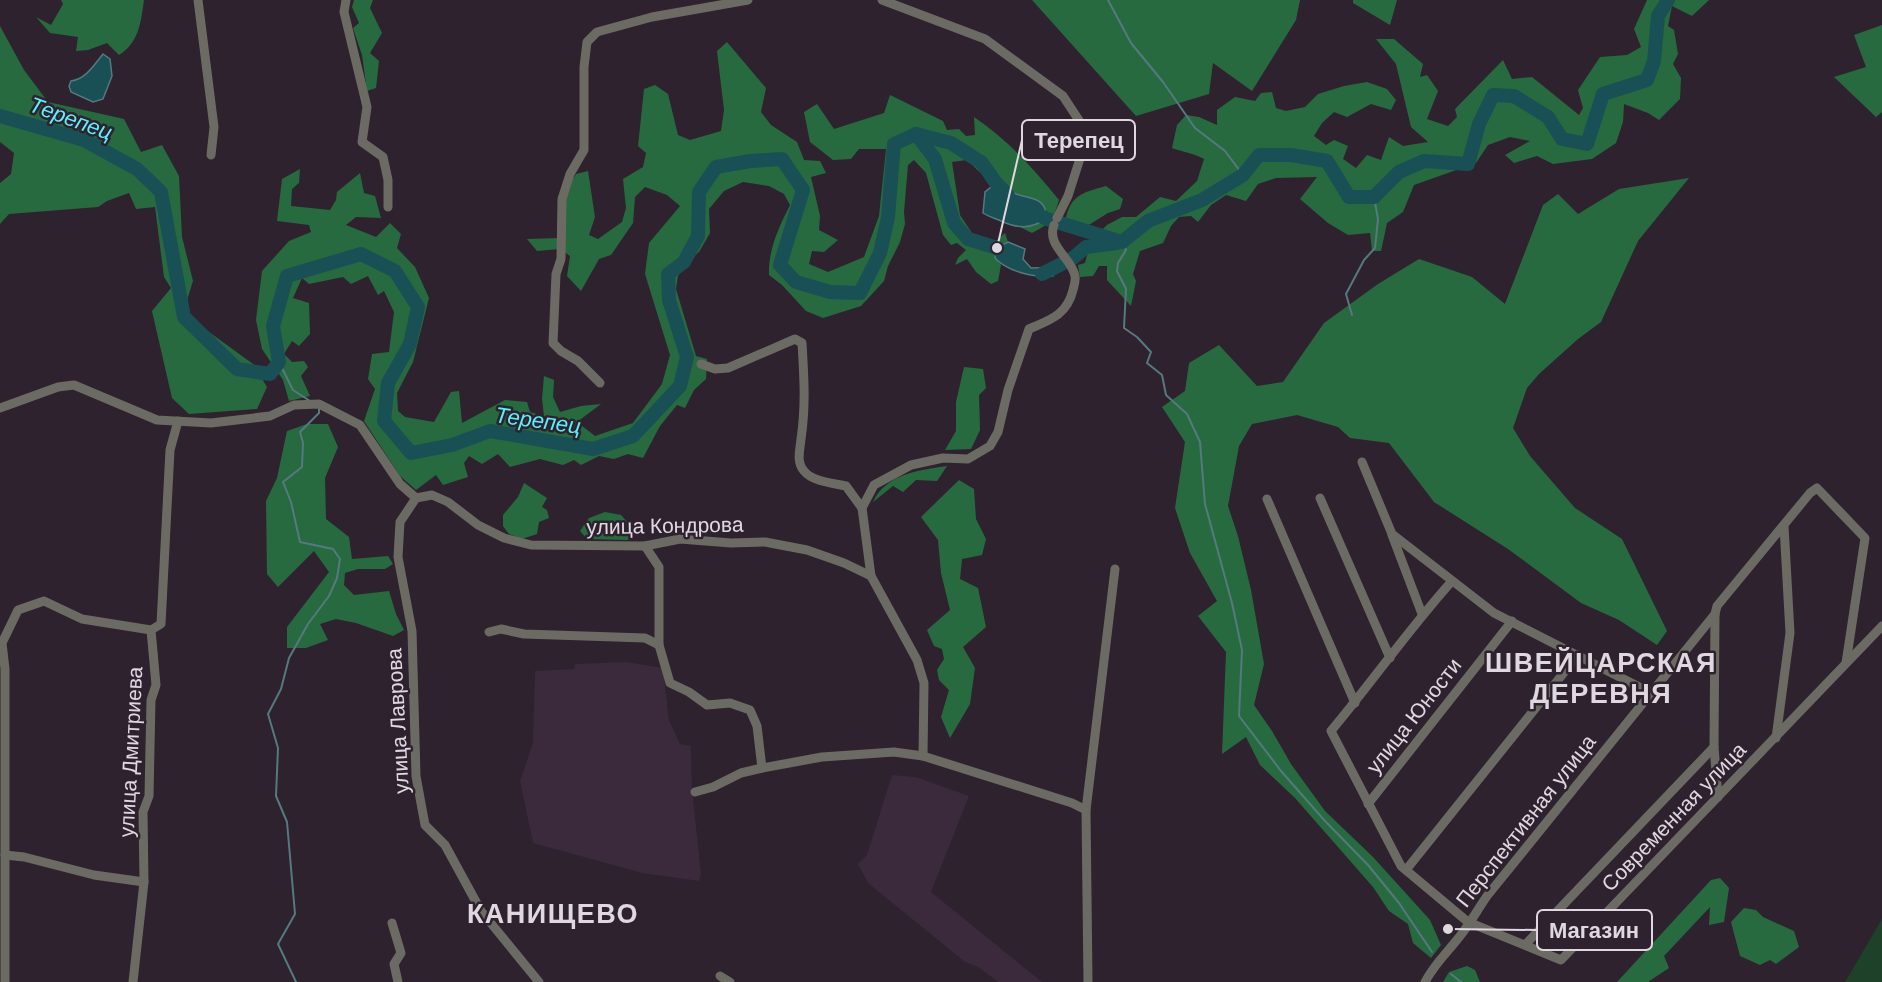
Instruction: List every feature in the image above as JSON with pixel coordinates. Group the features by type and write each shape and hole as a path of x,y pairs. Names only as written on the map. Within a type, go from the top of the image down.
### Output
{"street":[{"path":"198,0 214,127 211,155"},
{"path":"346,0 345,12 367,106 363,142 383,158 388,180 388,207"},
{"path":"600,383 578,361 561,351 553,343 556,274 561,259 562,199 570,174 584,150 584,67 587,42 597,32 652,17 748,0"},
{"path":"862,508 874,485 911,465 943,458 968,459 990,446 998,432 1008,390 1029,329 1055,318 1071,299 1076,277 1053,241 1052,229 1068,196 1084,146 1084,128 1063,96 985,39 882,0"},
{"path":"701,364 715,369 728,368 795,339 802,343 806,411 799,457 801,466 805,473 818,480 846,486 862,508 871,576 916,660 924,683 923,756"},
{"path":"0,408 58,387 74,385 157,420 212,423 270,416 294,405 319,404 360,425 400,484 416,498"},
{"name":"улица Дмитриева","path":"132,982 144,882 143,812 149,796 151,700 156,685 151,630 160,624 170,450 178,421"},
{"path":"1362,462 1422,614"},
{"name":"Перспективная улица","path":"1425,982 1434,966 1462,934 1468,922 1715,614 1717,606 1810,493 1817,488 1865,538 1846,663"},
{"name":"улица Кондрова","path":"416,498 432,495 448,502 478,525 504,538 531,545 645,546 680,539 731,543 765,542 807,550 844,563 871,576"},
{"name":"улица Лаврова","path":"416,498 400,522 398,557 412,631 416,776 425,825 445,845 481,911 539,982"},
{"path":"1320,498 1390,658"},
{"path":"1267,499 1355,703 1422,614 1452,581"},
{"path":"1776,738 1791,633 1784,526"},
{"path":"1392,534 1494,613 1651,693"},
{"path":"645,546 659,567 659,645 670,683 707,705 729,703 750,710 757,726 762,768"},
{"path":"1088,982 1086,810 1115,569"},
{"path":"5,982 5,855 2,838 5,669 1,642 18,610 44,601 82,619 151,630"},
{"path":"1715,614 1714,747 1718,797"},
{"name":"улица Юности","path":"1368,804 1512,621"},
{"name":"Современная улица","path":"1355,703 1331,731 1401,866 1468,922 1561,960 1882,626"},
{"path":"489,632 501,629 524,634 645,638 659,645"},
{"path":"1406,870 1578,655"},
{"path":"1525,945 1714,747"},
{"path":"695,792 713,787 741,773 762,768 822,757 894,752 923,756 1072,803 1086,810"},
{"path":"5,855 24,856 94,876 144,882"},
{"path":"392,923 401,953 394,964 398,982"},
{"path":"720,976 730,982"}],"shaded area":[{"path":"626,662 663,668 669,720 680,744 691,746 692,789 701,874 699,881 642,873 533,843 520,781 533,743 535,671 574,669 575,664"},
{"path":"892,775 916,777 969,796 931,892 1042,982 998,982 978,967 965,962 868,883 858,864 867,855"}],"green space":[{"path":"61,0 144,0 135,38 119,55 107,43 88,50 76,51 78,37 50,33 36,17 51,25 63,4"},
{"path":"354,0 373,0 370,8 382,33 370,53 379,61 376,88 367,91 362,55 353,28 359,23 352,7"},
{"path":"1032,0 1300,0 1296,20 1252,91 1213,63 1209,94 1136,116"},
{"path":"1353,0 1397,0 1390,25 1353,3"},
{"path":"1647,0 1709,0 1692,16 1672,6 1668,26 1674,30 1678,54 1673,64 1681,78 1680,99 1659,120 1624,104 1623,122 1616,143 1592,159 1553,164 1537,156 1514,163 1505,155 1530,141 1510,137 1488,145 1476,163 1414,185 1403,212 1387,223 1381,251 1372,251 1370,233 1348,235 1328,223 1300,199 1317,177 1276,178 1258,184 1246,201 1226,195 1211,205 1198,222 1191,216 1179,217 1171,226 1163,243 1140,251 1133,274 1136,281 1131,306 1107,280 1107,266 1099,266 1093,276 1080,277 1078,265 1085,263 1091,240 1107,225 1122,217 1136,217 1160,197 1176,201 1197,181 1204,159 1172,148 1177,125 1186,115 1199,117 1217,125 1217,110 1235,97 1255,101 1261,93 1272,92 1276,108 1286,111 1305,107 1318,94 1367,82 1387,89 1396,100 1391,110 1371,104 1347,117 1334,112 1322,123 1314,136 1326,145 1334,140 1348,146 1343,159 1356,168 1367,155 1381,160 1389,137 1403,146 1428,142 1411,127 1396,64 1376,39 1394,39 1423,64 1420,77 1427,75 1438,91 1427,119 1448,126 1457,117 1455,109 1503,60 1512,79 1532,77 1579,115 1583,108 1578,90 1600,57 1627,55 1641,47 1634,29"},
{"path":"1882,25 1882,112 1876,117 1834,77 1866,67 1854,35"},
{"path":"0,26 24,70 48,102 124,119 141,152 162,145 179,176 182,237 193,281 183,313 253,364 267,387 257,409 189,414 172,398 152,311 171,288 164,277 155,207 136,209 129,193 98,207 9,214 0,224 0,183 11,174 14,153 0,142"},
{"path":"727,42 766,88 761,112 771,125 797,142 804,160 820,161 826,173 811,177 820,216 819,230 838,240 824,252 812,251 809,264 828,272 864,257 879,216 886,149 859,149 851,159 833,160 810,142 804,112 817,104 834,129 884,113 890,95 943,121 947,130 959,129 966,136 975,135 974,117 1020,156 1059,200 1053,217 1047,224 1032,233 1020,227 1034,225 1041,202 1015,194 1005,184 989,181 967,160 952,162 960,215 972,233 996,241 1005,233 1008,242 997,248 995,258 1001,265 998,281 991,284 976,272 967,259 955,265 966,250 957,243 951,245 943,235 926,173 914,160 908,165 905,224 884,281 861,306 823,318 806,311 782,285 769,275 772,248 790,205 784,194 769,186 743,182 724,191 709,209 710,233 699,252 689,260 678,276 676,289 696,356 707,359 706,379 694,390 685,408 677,405 660,426 643,458 628,454 614,459 599,456 581,465 574,460 563,465 540,459 510,467 498,454 482,464 469,456 464,463 468,477 443,485 436,475 416,490 400,476 364,421 375,389 368,379 372,354 389,352 394,312 384,291 378,295 368,276 351,284 343,277 309,284 302,278 293,298 309,303 310,334 299,346 292,341 284,354 292,362 304,361 308,367 301,376 310,396 289,401 283,380 262,349 256,320 262,271 289,241 311,232 309,225 277,221 282,179 300,169 299,183 292,189 291,206 330,210 336,200 337,192 360,173 364,193 375,196 381,218 356,217 346,225 376,237 390,223 401,234 397,248 415,267 429,298 413,362 397,393 398,411 405,417 434,422 451,392 459,391 462,423 505,400 527,402 530,412 544,416 542,399 544,376 554,380 553,397 560,412 581,406 601,404 577,422 595,436 633,423 662,384 670,355 645,274 649,243 680,206 667,195 645,187 635,197 633,223 611,255 599,259 581,291 567,276 570,256 560,249 537,251 527,239 560,238 567,188 576,174 588,171 595,217 589,235 598,239 622,222 626,208 623,179 643,167 646,153 638,146 644,89 655,85 668,94 678,135 690,140 721,131 724,110 717,51"},
{"path":"1689,178 1638,241 1601,322 1578,339 1527,388 1513,428 1530,456 1575,508 1622,539 1667,631 1657,645 1619,620 1581,603 1508,549 1434,502 1389,443 1350,438 1338,427 1297,415 1252,424 1239,446 1228,506 1251,590 1264,664 1254,705 1291,764 1325,811 1373,857 1430,920 1441,945 1431,958 1413,943 1408,924 1389,911 1373,887 1295,798 1260,765 1246,737 1222,754 1226,652 1198,616 1217,601 1190,553 1175,508 1185,442 1162,407 1185,391 1189,363 1219,345 1257,386 1283,382 1324,323 1378,284 1419,259 1472,277 1505,304 1543,205 1558,194 1578,214 1619,189"},
{"path":"1106,186 1123,199 1120,209 1108,213 1074,234 1064,230 1071,204 1081,195"},
{"path":"964,367 983,369 986,388 979,395 980,430 971,449 945,450 956,431 956,402"},
{"path":"307,424 328,424 338,447 325,478 326,519 349,537 352,559 388,556 393,564 385,569 358,569 345,573 344,585 354,595 389,591 404,630 393,636 356,623 336,619 320,624 328,640 306,648 287,648 287,627 329,572 314,551 278,587 267,574 266,501 277,478 287,431"},
{"path":"947,466 937,481 916,480 903,492 893,486 873,502 886,485 895,479 925,469"},
{"path":"959,480 974,489 976,519 986,539 982,555 962,559 960,579 978,588 986,627 963,647 975,668 970,704 950,738 941,717 949,690 939,680 937,670 944,659 942,649 934,646 927,630 950,610 941,573 938,540 921,517"},
{"path":"524,483 547,498 542,507 547,510 549,518 539,522 537,534 522,539 509,534 503,526 503,515 518,497"},
{"path":"605,512 621,515 633,528 628,540 587,539 580,531 589,518"},
{"path":"1720,878 1729,888 1724,922 1709,925 1710,907 1664,956 1669,968 1648,982 1617,982 1711,880"},
{"path":"1744,908 1756,910 1763,917 1794,931 1799,947 1776,964 1770,960 1760,965 1740,956 1731,922"},
{"path":"1882,919 1882,982 1845,982"},
{"path":"1467,966 1475,970 1480,982 1443,982 1449,972"}],"water":[{"path":"103,54 110,59 112,76 103,99 93,102 71,92 69,86 71,81 85,74"},
{"path":"996,183 1004,185 1016,194 1037,200 1044,206 1047,219 1035,225 1019,227 983,213 985,192"},
{"path":"1008,242 1025,249 1023,259 1031,268 1059,267 1053,276 1046,276 1030,275 1007,267 995,258 997,248"}],"waterway":[{"path":"1108,0 1131,43 1163,82 1195,128 1225,151 1243,175"},
{"name":"Терепец","path":"1031,211 1047,219 1122,242 1148,221 1202,200 1243,175 1259,155 1291,155 1327,161 1349,197 1374,197 1399,172 1424,161 1468,164 1479,124 1493,95 1514,96 1548,117 1562,139 1587,144 1603,94 1647,80 1654,61 1658,16 1668,0"},
{"name":"Терепец","path":"0,116 84,140 137,169 161,192 184,317 237,369 270,374 279,362 273,326 287,276 361,254 395,271 418,307 410,344 388,383 384,421 411,453 452,445 490,431 593,449 633,436 680,386 687,357 669,300 668,274 684,262 698,236 699,192 716,167 750,161 782,159 803,190 780,265 796,282 830,292 860,293 880,253 888,217 894,144 916,134 951,143 982,163 1008,195"},
{"name":"Терепец","path":"916,134 935,159 954,223 968,239 997,248 1010,258"},
{"path":"1352,315 1346,294 1364,260 1375,248 1378,219 1374,197"},
{"path":"1122,242 1126,250 1118,263 1117,271 1126,289 1124,328 1137,337 1151,352 1147,363 1162,375 1166,395 1187,414 1200,442 1205,504 1232,603 1242,650 1239,716 1281,771 1368,865 1399,903 1432,952"},
{"name":"Терепец","path":"1042,274 1073,258 1086,247 1117,243"},
{"path":"279,362 293,390 310,401"},
{"path":"296,982 278,944 295,914 287,822 276,796 278,748 268,714 281,689 289,658 308,624 329,596 337,578 340,559 333,549 300,542 291,502 283,482 302,467 303,443 300,432 319,413 319,406"},
{"path":"1451,974 1461,982"}],"place":[{"name":"Терепец","path":"997,248"},
{"name":"Магазин","path":"1448,929"}],"district":[{"name":"ШВЕЙЦАРСКАЯ ДЕРЕВНЯ","path":"1601,678"},
{"name":"КАНИЩЕВО","path":"553,914"}]}
